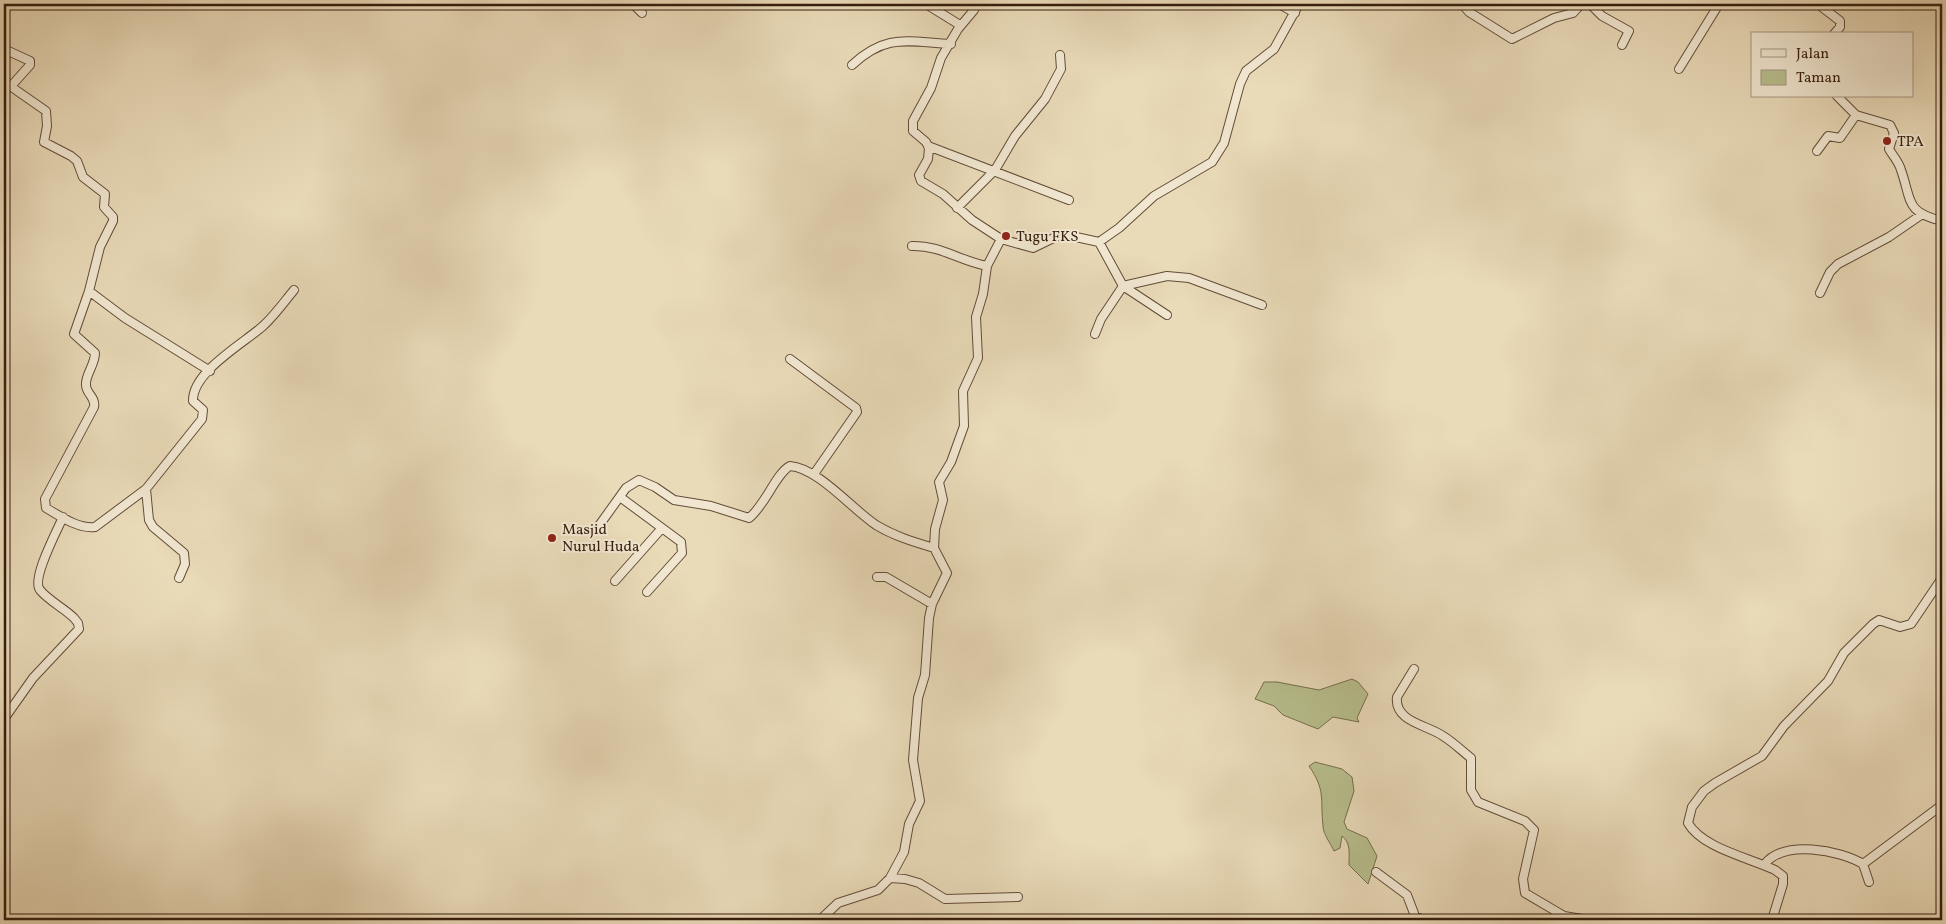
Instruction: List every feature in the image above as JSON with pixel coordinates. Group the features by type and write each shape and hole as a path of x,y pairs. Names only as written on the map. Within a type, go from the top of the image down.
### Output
{"street":[{"path":"633,4 642,13"},
{"path":"926,4 960,25"},
{"path":"976,4 971,14 960,25 951,44 941,58 931,88 912,124 913,131 928,146 995,170 1069,200"},
{"path":"1279,4 1295,13"},
{"path":"928,146 928,159 919,179 1002,239 1033,248 1062,234 1099,242 1154,196 1212,162 1224,143 1240,84 1246,71 1274,49 1295,13 1298,4"},
{"path":"1462,4 1469,12 1512,39 1552,19 1572,13 1581,4"},
{"path":"1590,4 1602,16 1629,31 1622,45"},
{"path":"1678,69 1719,4"},
{"path":"1818,4 1840,21 1840,27 1836,32"},
{"path":"852,65 867,51 880,44 895,42 951,44"},
{"path":"4,49 30,61 30,65 13,84 13,88 46,111 47,126 44,142 77,161 83,177 105,194 104,207 113,217 113,221 97,254 89,291 74,334 94,354 94,365 86,382 88,391 93,397 94,407 45,499 46,508 84,527 95,527 146,489 202,419 204,414 193,401 193,395 210,371 225,355 262,326 294,290"},
{"path":"957,208 995,170 1015,136 1054,85 1061,68 1060,55"},
{"path":"1839,98 1856,115 1884,122 1893,128 1894,133 1889,149 1900,166 1911,203 1921,215 1942,221"},
{"path":"1818,151 1828,136 1840,138 1856,115"},
{"path":"1820,293 1830,272 1838,264 1889,237 1921,215"},
{"path":"820,920 838,903 878,890 890,878 904,852 909,824 920,801 913,760 918,698 925,675 929,618 932,604 947,573 934,548 935,529 943,500 939,482 959,443 964,426 963,391 978,364 975,322 983,294 987,266 1002,239"},
{"path":"1099,242 1122,286 1167,315"},
{"path":"912,246 938,248 960,259 987,266"},
{"path":"1095,334 1101,318 1122,286 1167,276 1188,278 1262,305"},
{"path":"89,291 125,318 210,371"},
{"path":"790,359 856,408 857,412 814,474"},
{"path":"598,527 620,497 636,480 643,480 674,500 711,506 749,518 774,487 786,468 796,466 814,474 877,525 898,536 934,548"},
{"path":"146,489 149,520 153,527 179,547 185,558 179,578"},
{"path":"620,497 681,542 682,553 647,592"},
{"path":"4,719 34,678 79,629 78,623 74,618 42,592 37,584 39,574 63,517"},
{"path":"615,581 662,528"},
{"path":"877,577 886,576 932,604"},
{"path":"1772,920 1783,884 1783,876 1780,872 1713,844 1691,828 1688,816 1696,800 1714,783 1762,756 1784,726 1828,681 1844,653 1873,624 1878,620 1900,627 1911,624 1942,578"},
{"path":"1414,669 1397,697 1396,702 1406,716 1416,724 1441,734 1472,758 1472,790 1478,802 1525,821 1534,830 1523,879 1526,893 1564,916 1588,920"},
{"path":"1863,864 1942,805"},
{"path":"1764,865 1767,861 1795,850 1814,849 1851,857 1863,864 1868,882"},
{"path":"1376,872 1407,895 1412,903 1413,912 1423,920"},
{"path":"890,878 905,879 919,883 945,900 1018,897"}],"green space":[{"path":"1352,679 1358,682 1368,694 1357,718 1359,722 1333,717 1318,729 1283,715 1274,706 1255,699 1264,682 1277,682 1319,690"},
{"path":"1315,762 1342,769 1352,777 1354,791 1344,822 1347,829 1367,838 1377,856 1368,884 1349,865 1349,849 1345,839 1342,836 1340,848 1334,851 1326,836 1323,829 1320,789 1309,766"}],"place":[{"name":"TPA","path":"1887,141"},
{"name":"Tugu FKS","path":"1006,236"},
{"name":"Masjid Nurul Huda","path":"552,538"}]}
